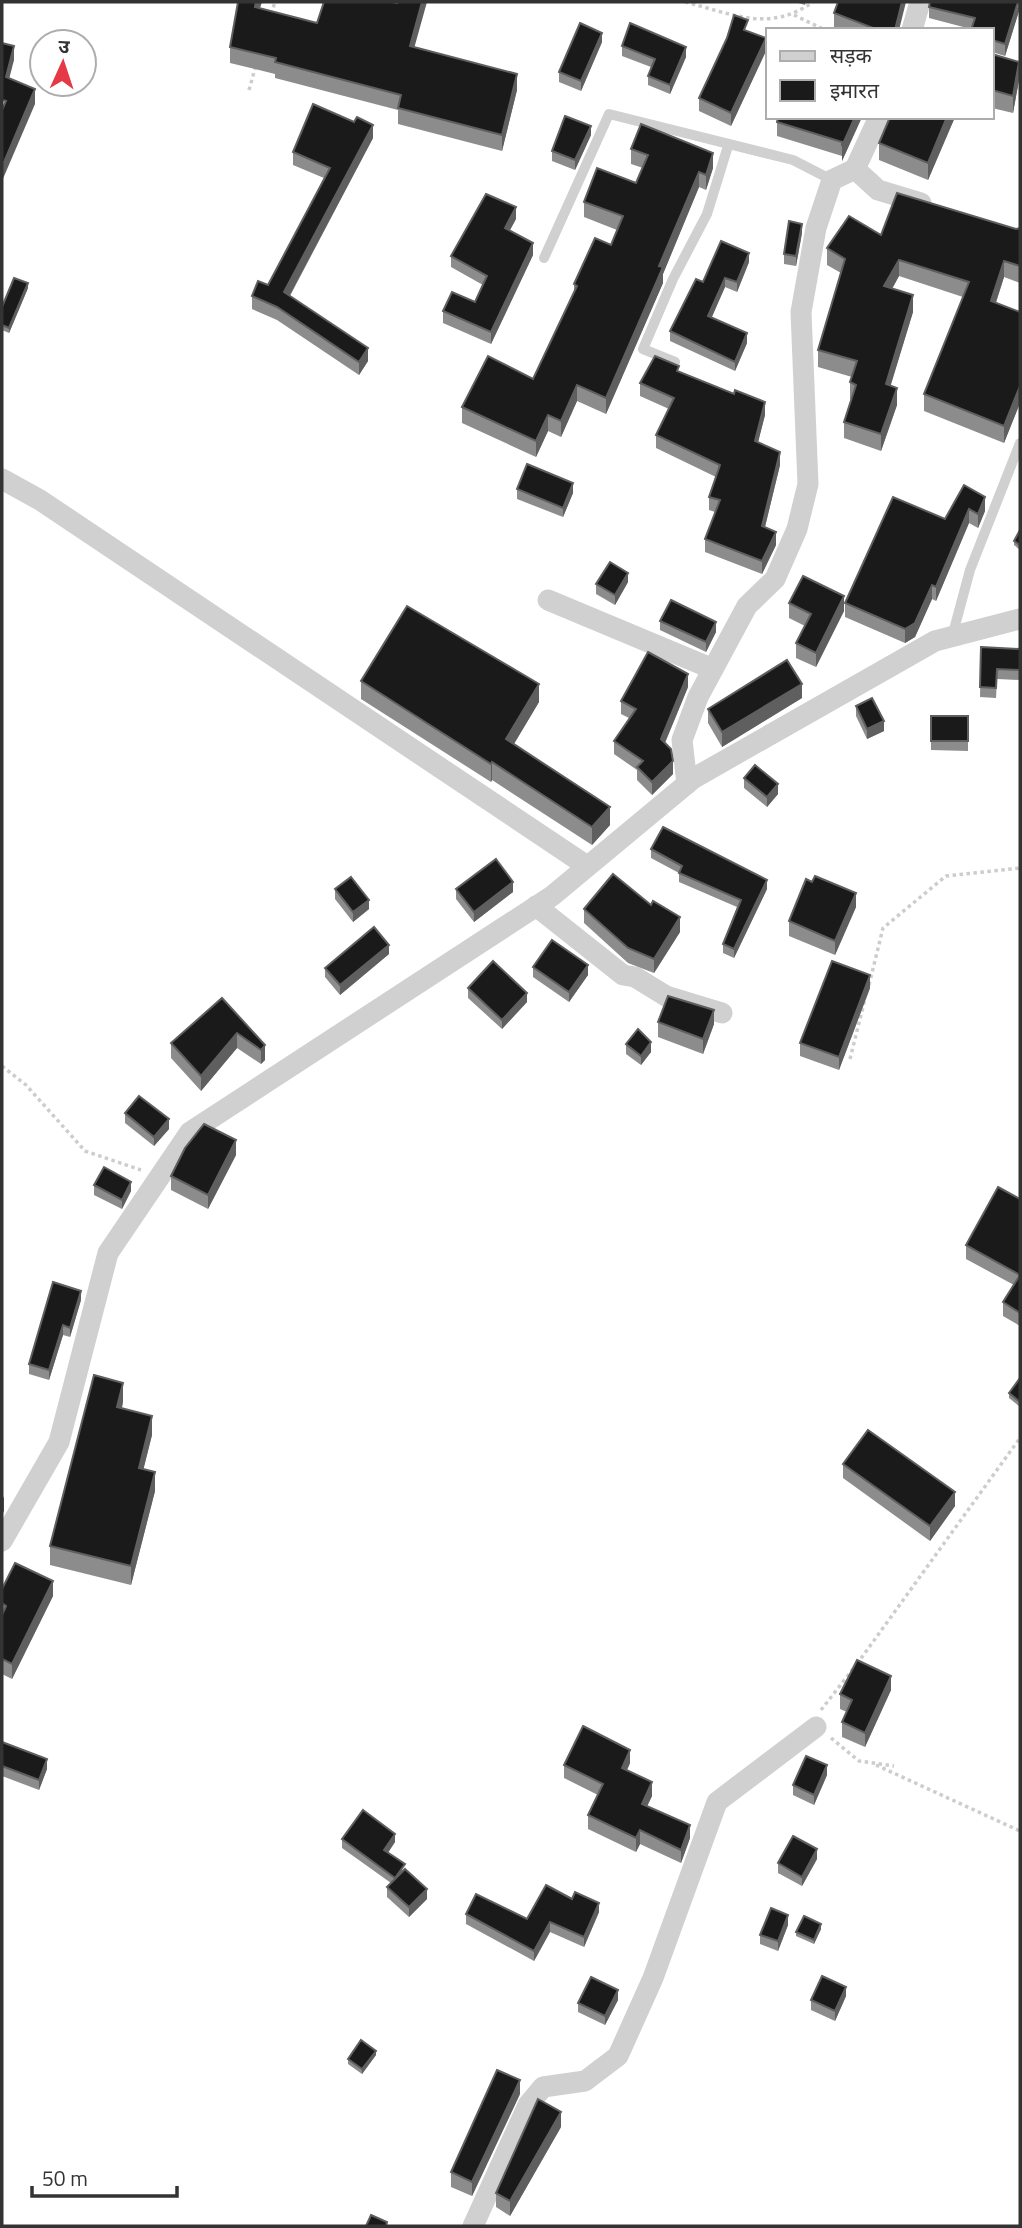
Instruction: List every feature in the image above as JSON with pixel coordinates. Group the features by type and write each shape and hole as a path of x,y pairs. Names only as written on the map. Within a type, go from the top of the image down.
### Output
{"street":[{"path":"913,28 920,2"},
{"path":"687,784 682,740 713,669 747,607 775,579 797,529 808,484 801,312 816,228 832,180 855,169 877,119"},
{"path":"855,169 878,190 943,209"},
{"path":"2,479 51,507 587,866"},
{"path":"548,600 713,669"},
{"path":"2,1541 59,1441 108,1254 190,1132 536,906 687,784 935,641 1020,619"},
{"path":"536,906 623,975 635,977 666,996 722,1013"},
{"path":"473,2226 528,2105 543,2087 585,2081 618,2056 653,1978 718,1802 816,1727"}],"lane":[{"path":"544,258 609,114 728,146 793,160 832,180"},
{"path":"675,362 643,349 673,279 706,215 728,146"},
{"path":"952,637 970,570 1020,443"}],"path":[{"path":"268,27 275,2"},
{"path":"685,2 758,21 794,15 813,2"},
{"path":"794,15 821,28"},
{"path":"248,90 260,52"},
{"path":"850,1059 883,928 946,876 1020,868"},
{"path":"2,1066 26,1086 85,1151 160,1177"},
{"path":"894,1766 859,1761 816,1727 823,1705 870,1648 1020,1438"},
{"path":"841,1749 1020,1831"}],"building":[{"path":"238,2 256,2 255,7 317,23 324,2 422,2 410,46 517,74 502,135 398,108 401,95 275,62 276,58 230,47"},
{"path":"838,2 902,2 896,28 873,28 834,13"},
{"path":"930,2 1018,2 1005,44 994,41 994,28 972,28 975,18 929,7"},
{"path":"734,15 748,20 744,30 766,38 731,113 699,98 727,38"},
{"path":"580,23 602,33 581,81 559,72"},
{"path":"630,23 686,47 670,85 648,76 655,59 622,46"},
{"path":"2,43 14,46 6,77 28,86 28,98 31,98 2,167 2,110 6,101 2,100"},
{"path":"994,55 1019,62 1013,96 994,91"},
{"path":"313,104 354,122 357,117 373,125 284,292 368,348 359,362 277,307 252,296 258,281 268,285 330,168 293,152"},
{"path":"565,116 591,126 575,160 552,151"},
{"path":"778,119 854,119 842,146 842,142 777,122"},
{"path":"889,119 946,119 928,163 879,143"},
{"path":"641,124 713,153 706,175 699,172 659,266 663,267 606,398 577,385 561,421 548,415 536,441 462,407 488,356 533,379 577,286 574,284 595,238 611,245 623,216 584,202 597,168 636,183 648,155 631,149"},
{"path":"897,193 1020,228 1020,266 1004,261 991,301 1020,312 1020,386 1004,426 924,394 969,282 899,260 884,286 913,295 886,384 897,388 881,434 844,422 856,385 850,382 857,361 818,350 845,259 827,248 849,216 881,235"},
{"path":"486,194 516,207 505,228 533,243 491,332 443,311 452,292 475,302 487,276 451,256"},
{"path":"789,221 802,224 796,256 784,254"},
{"path":"721,241 749,253 737,282 725,278 708,316 747,333 735,362 670,331 696,279 703,282"},
{"path":"14,278 28,283 9,328 2,325 2,307"},
{"path":"655,356 679,366 677,371 734,394 735,390 765,402 755,441 780,452 762,526 776,532 762,561 705,539 720,500 709,497 720,465 656,435 674,398 640,383"},
{"path":"527,464 573,483 563,508 517,489"},
{"path":"964,485 985,497 978,514 969,509 936,587 932,585 915,623 905,629 845,603 893,497 945,519"},
{"path":"1020,530 1020,545 1014,541"},
{"path":"610,562 628,573 615,595 596,584"},
{"path":"803,576 844,596 816,653 796,643 811,614 789,603"},
{"path":"671,600 716,622 706,642 660,621"},
{"path":"407,606 539,684 506,739 610,807 592,827 361,681"},
{"path":"981,647 1020,649 1020,670 997,669 996,688 980,687"},
{"path":"648,652 688,674 661,739 671,749 673,761 652,782 637,767 643,761 614,741 636,709 621,701"},
{"path":"787,660 802,684 722,732 708,709"},
{"path":"872,698 884,721 867,729 856,706"},
{"path":"931,716 968,716 968,741 931,741"},
{"path":"755,765 778,784 767,797 744,778"},
{"path":"663,827 767,880 734,949 723,944 741,900 679,873 682,866 651,849"},
{"path":"496,859 513,882 474,912 456,889"},
{"path":"613,874 651,905 653,901 680,917 654,959 628,948 584,909"},
{"path":"815,876 856,893 835,941 789,921 806,879 812,882"},
{"path":"351,877 369,900 353,912 335,889"},
{"path":"374,927 389,945 340,985 325,968"},
{"path":"552,940 588,965 569,992 533,967"},
{"path":"493,961 527,993 502,1020 468,988"},
{"path":"832,961 870,975 839,1057 800,1043"},
{"path":"668,996 714,1010 703,1039 658,1022"},
{"path":"222,998 265,1045 261,1050 237,1033 201,1076 171,1043"},
{"path":"638,1029 651,1042 641,1056 626,1044"},
{"path":"139,1096 169,1119 154,1137 125,1113"},
{"path":"204,1124 236,1140 208,1195 171,1176 185,1148"},
{"path":"104,1167 131,1182 122,1200 94,1185"},
{"path":"998,1187 1020,1199 1020,1275 966,1245"},
{"path":"1020,1275 1020,1313 1003,1302"},
{"path":"53,1282 81,1291 70,1328 63,1325 49,1370 29,1364"},
{"path":"94,1375 123,1383 117,1407 152,1416 139,1468 155,1472 131,1566 50,1546"},
{"path":"1020,1378 1020,1402 1009,1393"},
{"path":"868,1430 955,1492 930,1526 843,1464"},
{"path":"15,1563 53,1581 12,1664 2,1659 2,1615 6,1606 2,1603 2,1589"},
{"path":"857,1660 891,1676 865,1733 842,1722 852,1700 840,1694"},
{"path":"583,1726 630,1750 622,1768 652,1782 642,1804 690,1825 681,1850 640,1830 636,1838 588,1815 603,1784 564,1765"},
{"path":"2,1742 47,1759 39,1780 2,1766"},
{"path":"806,1756 827,1765 814,1795 793,1785"},
{"path":"363,1810 395,1834 384,1850 405,1864 395,1878 342,1839"},
{"path":"793,1836 817,1849 802,1877 778,1863"},
{"path":"405,1869 427,1889 409,1907 387,1887"},
{"path":"546,1885 572,1899 575,1892 599,1903 584,1937 550,1922 534,1951 466,1914 476,1894 527,1919"},
{"path":"771,1908 788,1915 778,1941 760,1935"},
{"path":"804,1916 821,1924 814,1940 796,1932"},
{"path":"822,1976 846,1987 835,2011 811,2000"},
{"path":"591,1977 618,1990 605,2016 578,2003"},
{"path":"361,2040 376,2051 362,2069 348,2059"},
{"path":"497,2070 520,2080 472,2182 451,2172"},
{"path":"538,2099 561,2112 510,2201 496,2193"},
{"path":"371,2215 387,2222 386,2226 366,2226"}]}
